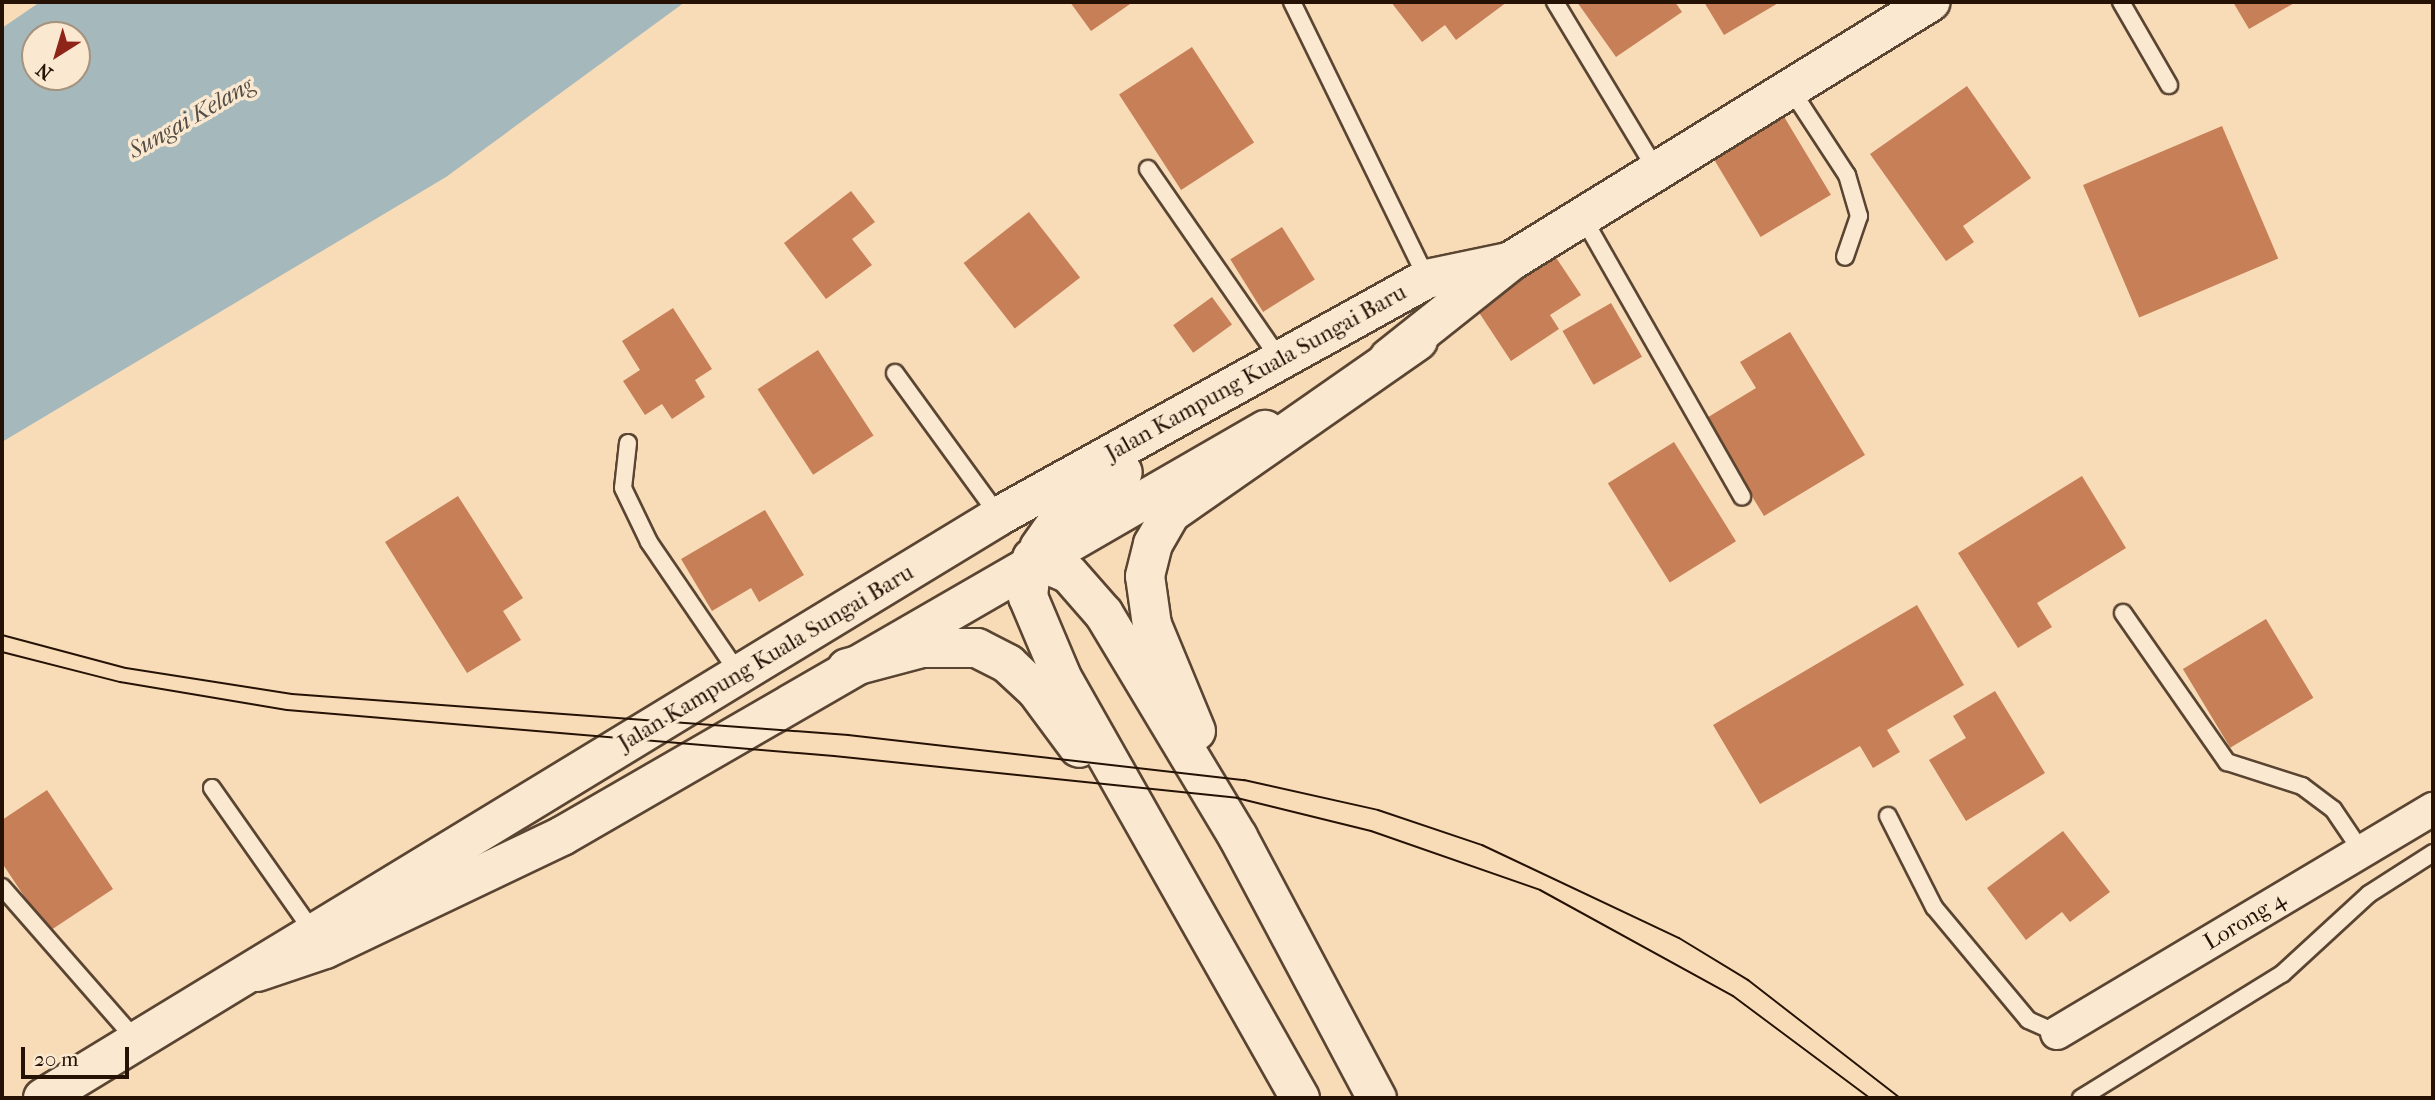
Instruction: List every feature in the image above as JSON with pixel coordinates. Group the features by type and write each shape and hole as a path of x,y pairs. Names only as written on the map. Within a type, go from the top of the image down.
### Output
{"street":[{"name":"Jalan Kampung Kuala Sungai Baru","path":"43,1098 257,972 319,940 562,836 1032,558 1418,341 1511,261 1790,88 1906,8"},
{"name":"Jalan Kampung Kuala Sungai Baru","path":"319,940 681,708 999,516 1279,358 1427,279 1511,261"},
{"path":"1300,1098 1061,675 1028,597 1032,558 1059,519 1097,488 1338,327"},
{"path":"1238,837 1152,625 1145,576 1153,544 1171,513 1418,341"},
{"path":"681,708 755,687 940,579 984,563 1032,558 1069,574 1104,614 1238,837 1377,1098"},
{"path":"847,668 922,648 977,648 1008,664 1036,690 1182,892"},
{"name":"Lorong 4","path":"2057,1033 2433,809"}],"lane":[{"path":"1293,2 1427,279"},
{"path":"1555,2 1657,171"},
{"path":"2121,2 2169,85"},
{"path":"1790,88 1847,175 1859,216 1845,257"},
{"path":"1148,169 1279,358"},
{"path":"1582,216 1742,497"},
{"path":"895,373 999,516"},
{"path":"628,443 623,488 649,542 739,674"},
{"path":"2123,613 2227,761 2302,786 2333,809 2362,852"},
{"path":"212,788 319,940"},
{"path":"1888,816 1934,907 2019,1011 2057,1033"},
{"path":"2081,1098 2282,974 2369,894 2433,853"},
{"path":"2,887 138,1041"}],"water":[{"name":"Sungai Kelang","path":"40,2 685,2 446,177 2,442 2,28"}],"building":[{"path":"1070,2 1133,2 1091,31"},
{"path":"1391,2 1507,2 1456,40 1445,25 1422,42"},
{"path":"1577,2 1675,2 1682,12 1616,57"},
{"path":"1704,2 1780,2 1724,35"},
{"path":"2233,2 2296,2 2249,29"},
{"path":"1192,47 1254,143 1181,190 1119,94"},
{"path":"1967,86 2031,178 1963,226 1974,242 1946,261 1870,154"},
{"path":"1783,115 1831,195 1761,237 1713,157"},
{"path":"2222,126 2278,259 2139,318 2083,185"},
{"path":"851,191 875,222 852,239 872,265 826,299 784,243"},
{"path":"1029,212 1080,277 1015,329 964,263"},
{"path":"1282,227 1315,280 1263,312 1230,259"},
{"path":"1553,253 1581,295 1550,315 1559,329 1511,361 1474,305"},
{"path":"1212,297 1232,325 1193,353 1173,325"},
{"path":"1611,303 1642,357 1594,385 1563,331"},
{"path":"673,308 712,369 695,380 705,397 672,419 662,404 645,415 623,381 640,370 622,341"},
{"path":"1790,332 1865,455 1764,516 1705,419 1756,388 1740,362"},
{"path":"818,350 874,436 813,475 758,389"},
{"path":"1674,442 1736,541 1670,583 1608,483"},
{"path":"2082,476 2126,548 2037,603 2052,627 2018,648 1958,553"},
{"path":"458,496 523,598 503,611 521,640 467,673 385,542"},
{"path":"765,510 804,575 759,602 751,588 712,611 681,559"},
{"path":"1917,605 1964,685 1887,730 1900,752 1873,768 1860,746 1760,804 1713,725"},
{"path":"2266,619 2313,698 2230,748 2183,669"},
{"path":"1995,691 2045,773 1966,821 1929,760 1966,738 1953,716"},
{"path":"47,790 113,889 48,932 2,863 2,820"},
{"path":"2063,831 2110,892 2070,922 2062,912 2026,940 1987,888"}],"tram line":[{"path":"2,635 126,668 292,694 848,735 1244,780 1378,810 1482,845 1679,938 1748,980 1900,1098"},
{"path":"2,652 120,682 287,710 834,756 1237,798 1371,831 1540,890 1733,996 1870,1098"}]}
